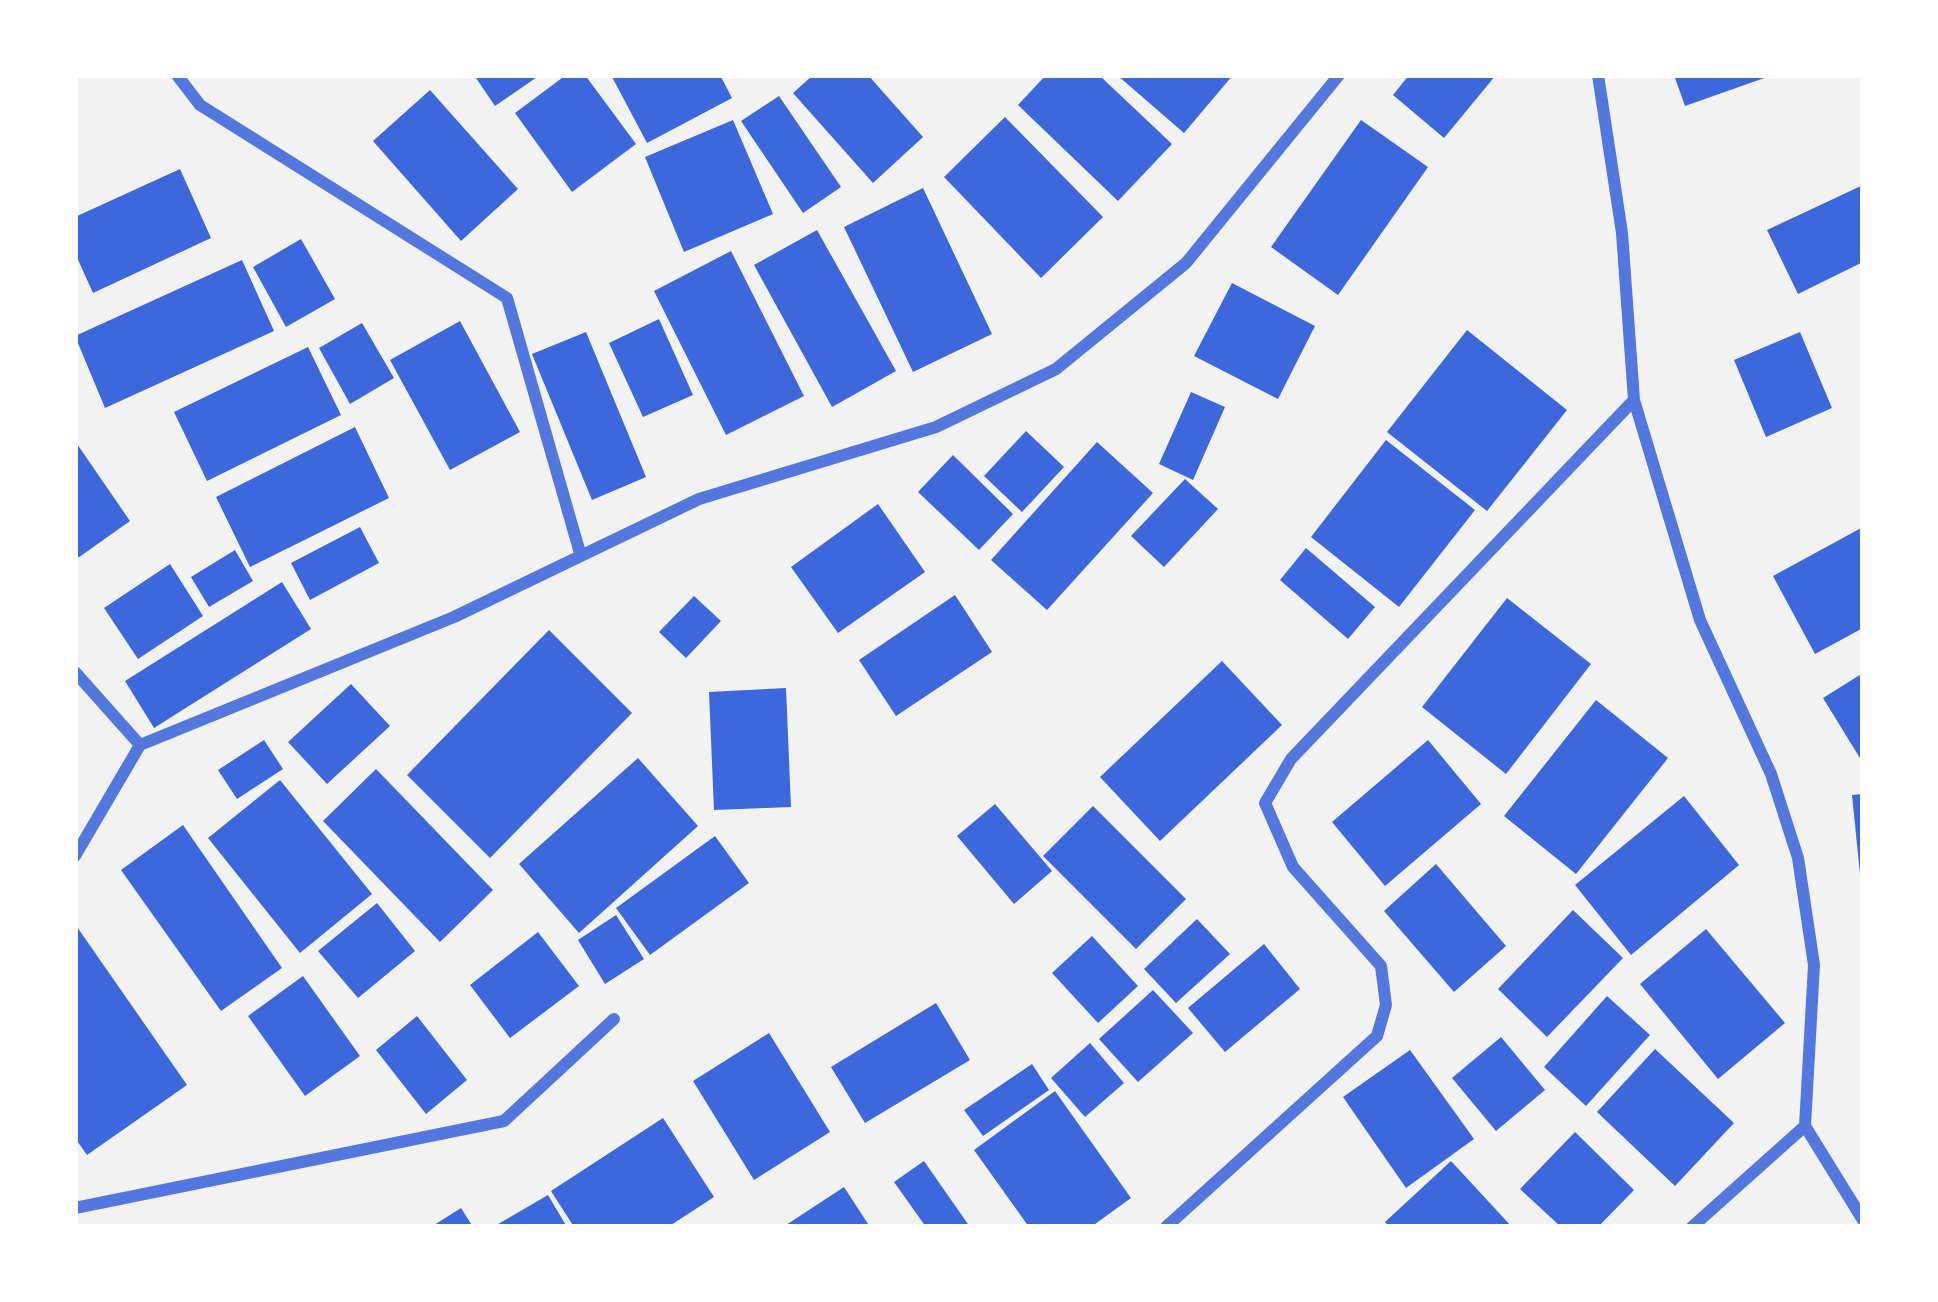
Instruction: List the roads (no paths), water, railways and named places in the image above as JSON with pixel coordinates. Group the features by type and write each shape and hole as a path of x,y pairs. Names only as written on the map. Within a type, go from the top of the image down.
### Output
{"street":[{"path":"177,75 200,105 507,298 580,553"},
{"path":"75,856 140,745 454,616 699,499 936,427 1056,369 1186,263 1339,75"},
{"path":"1598,75 1622,233 1634,400 1700,620 1771,774 1798,858 1814,965 1805,1126 1863,1220"},
{"path":"1166,1227 1377,1036 1386,1005 1381,966 1293,867 1265,803 1292,759 1634,400"},
{"path":"75,673 140,745"},
{"path":"75,1208 504,1121 614,1018"},
{"path":"1692,1227 1805,1126"}]}
